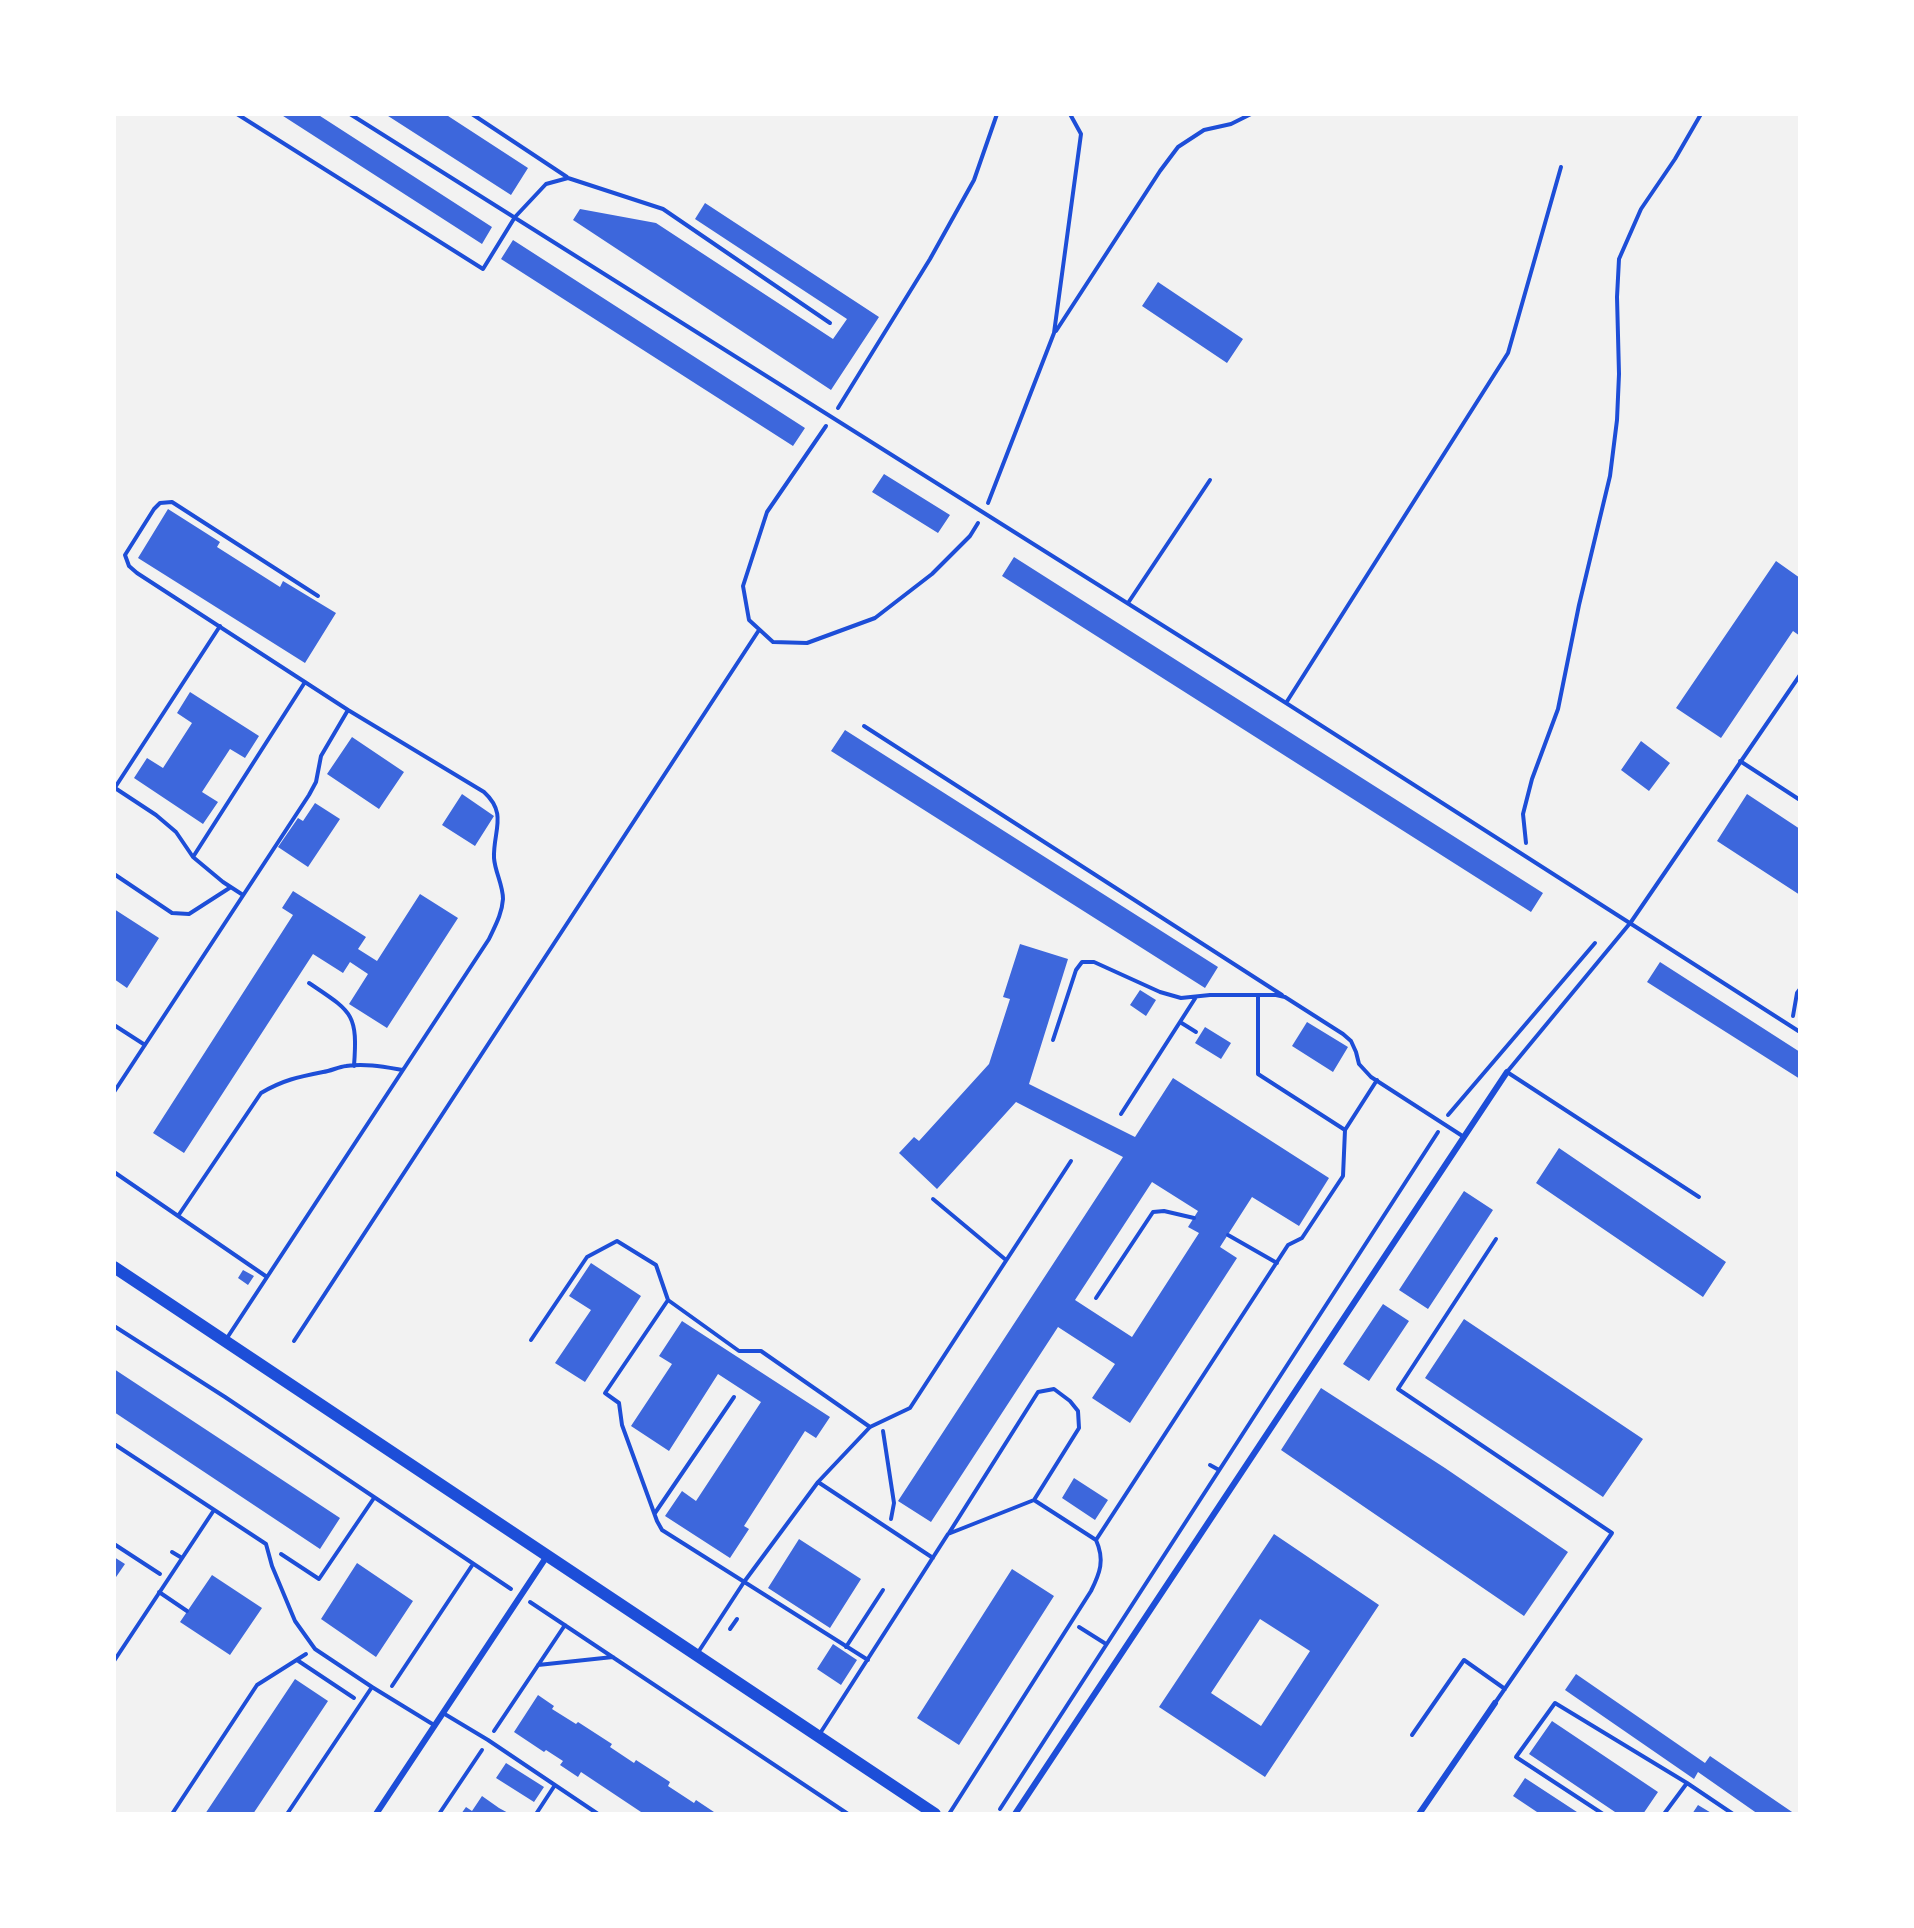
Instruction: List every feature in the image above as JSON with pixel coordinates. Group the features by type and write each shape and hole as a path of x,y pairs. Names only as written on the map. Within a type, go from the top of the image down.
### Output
{"main road":[{"path":"114,1267 935,1814"}],"street":[{"path":"1015,1814 1507,1072"},
{"path":"376,1814 547,1556"},
{"path":"1419,1814 1495,1703"}],"lane":[{"path":"237,114 483,269 515,217 546,184 568,178"},
{"path":"350,114 1287,703 1800,1032"},
{"path":"472,114 568,178 663,209 830,323"},
{"path":"1287,703 1508,354 1561,167"},
{"path":"1128,603 1210,480"},
{"path":"225,1341 489,939 500,914 503,898 494,857 499,823 498,813 493,801 484,792 348,710 129,566 125,555 154,509 160,503 172,502 318,596"},
{"path":"220,626 114,789 156,815 176,832 193,857 243,895"},
{"path":"1699,1197 1507,1072 1630,922 1800,675"},
{"path":"193,857 305,682"},
{"path":"114,1092 309,795 316,782 321,756 348,710"},
{"path":"864,726 1343,1034 1351,1041 1359,1064 1377,1080 1464,1137"},
{"path":"1740,761 1800,800"},
{"path":"114,874 172,913 189,914 231,887"},
{"path":"1053,1040 1076,970 1082,962 1094,962 1160,992 1181,998 1258,995 1285,997"},
{"path":"309,983 349,1013 356,1026 354,1066"},
{"path":"1258,995 1258,1074 1345,1130"},
{"path":"1121,1114 1196,996"},
{"path":"1180,1022 1196,1032"},
{"path":"114,1025 145,1045"},
{"path":"178,1216 261,1093 279,1082 297,1076 354,1066 403,1070"},
{"path":"1096,1540 1288,1245 1302,1238 1343,1176 1345,1130 1377,1080"},
{"path":"696,1655 744,1582 818,1482 870,1427 910,1408 1071,1161"},
{"path":"114,1172 267,1277"},
{"path":"933,1199 1006,1260"},
{"path":"1096,1298 1153,1212 1164,1211 1194,1218"},
{"path":"1227,1235 1277,1263"},
{"path":"1495,1703 1612,1533 1398,1389 1496,1239"},
{"path":"531,1340 587,1257 617,1241 656,1265 668,1300 739,1351 761,1351 870,1427"},
{"path":"668,1300 605,1393 619,1403 622,1425 662,1530 868,1660"},
{"path":"819,1736 1038,1392 1054,1389 1071,1401 1078,1411 1079,1428 1034,1500 948,1534"},
{"path":"654,1514 734,1397"},
{"path":"114,1444 266,1544 272,1566 295,1622 315,1649 434,1725"},
{"path":"818,1482 933,1558"},
{"path":"949,1814 1099,1577 1102,1563 1096,1540 1034,1500"},
{"path":"114,1661 214,1510"},
{"path":"172,1552 182,1558"},
{"path":"846,1647 883,1590"},
{"path":"159,1592 188,1611"},
{"path":"1412,1735 1464,1660 1505,1689"},
{"path":"287,1814 372,1687"},
{"path":"1603,1814 1516,1757 1555,1703 1688,1783 1733,1814"},
{"path":"442,1712 598,1814"},
{"path":"1664,1814 1688,1783"},
{"path":"536,1814 555,1785"}],"path":[{"path":"998,114 974,180 930,259 832,416 767,512 743,586 749,621 773,642 807,644 875,618 932,574 970,536 984,512 1054,333 1160,171 1178,147 1204,130 1231,124 1251,114"},
{"path":"1054,333 1081,134 1070,114"},
{"path":"1527,856 1523,814 1532,779 1558,709 1579,605 1610,476 1617,420 1619,374 1617,297 1619,259 1641,209 1675,159 1701,114"},
{"path":"294,1341 759,630"},
{"path":"1000,1809 1449,1113 1596,943"},
{"path":"1791,1026 1797,993 1800,989"},
{"path":"114,1326 225,1396 848,1814"},
{"path":"882,1422 894,1503 889,1529"},
{"path":"1210,1465 1219,1470"},
{"path":"266,1544 319,1579 374,1498"},
{"path":"114,1544 168,1579"},
{"path":"372,1687 392,1687 473,1564"},
{"path":"730,1630 737,1619"},
{"path":"1072,1622 1106,1644"},
{"path":"439,1814 565,1625"},
{"path":"172,1814 257,1685 315,1649"},
{"path":"538,1665 614,1657"},
{"path":"297,1660 362,1703"}],"building":[{"path":"280,114 317,114 492,227 482,244"},
{"path":"385,114 445,114 528,168 511,195"},
{"path":"705,203 879,317 831,390 573,220 580,209 656,223 833,339 847,319 695,219"},
{"path":"513,240 805,428 793,446 501,259"},
{"path":"1158,282 1243,339 1227,363 1142,306"},
{"path":"884,474 950,515 938,533 872,492"},
{"path":"168,509 220,542 217,547 280,587 283,581 336,613 305,663 138,558"},
{"path":"1014,557 1543,893 1531,912 1002,576"},
{"path":"1776,561 1800,578 1800,636 1793,631 1721,738 1676,708"},
{"path":"190,692 259,736 245,758 230,749 202,792 218,802 203,824 134,778 147,758 163,768 192,723 177,713"},
{"path":"845,730 1218,967 1205,988 831,751"},
{"path":"352,737 404,772 379,809 327,774"},
{"path":"1641,741 1670,763 1649,791 1621,770"},
{"path":"462,794 494,816 475,846 442,825"},
{"path":"1747,794 1800,829 1800,895 1717,841"},
{"path":"315,803 340,819 308,867 278,847 298,818 303,821"},
{"path":"293,891 366,937 358,949 377,961 420,894 458,918 387,1028 349,1004 368,974 350,962 343,973 313,954 184,1153 153,1133 293,915 282,908"},
{"path":"114,909 159,938 127,988 114,979"},
{"path":"1020,944 1068,959 1029,1084 1135,1137 1173,1078 1329,1178 1299,1226 1252,1197 1220,1247 1237,1258 1130,1423 1092,1398 1115,1364 1058,1327 931,1522 898,1501 1123,1157 1016,1102 937,1189 899,1153 914,1137 919,1141 989,1064 1010,999 1003,997","holes":["1152,1182 1198,1211 1188,1227 1199,1233 1132,1337 1075,1300"]},
{"path":"1660,962 1800,1052 1800,1079 1647,982"},
{"path":"1140,990 1156,1000 1146,1016 1130,1005"},
{"path":"1307,1022 1348,1047 1333,1072 1292,1046"},
{"path":"1205,1027 1231,1043 1221,1059 1195,1043"},
{"path":"1559,1148 1726,1262 1703,1297 1536,1183"},
{"path":"1464,1191 1493,1210 1428,1309 1399,1290"},
{"path":"591,1263 641,1296 585,1382 555,1363 591,1310 569,1296"},
{"path":"243,1270 254,1276 248,1285 238,1278"},
{"path":"1383,1304 1409,1321 1369,1381 1343,1364"},
{"path":"1464,1319 1643,1439 1603,1497 1425,1378"},
{"path":"682,1321 830,1417 816,1438 805,1431 744,1526 749,1529 730,1558 665,1516 682,1491 696,1501 761,1402 718,1374 669,1451 631,1426 672,1364 659,1356"},
{"path":"114,1369 340,1518 320,1549 114,1412"},
{"path":"1321,1388 1445,1468 1568,1552 1524,1616 1281,1450"},
{"path":"1074,1478 1108,1500 1095,1520 1062,1498"},
{"path":"1274,1534 1379,1605 1265,1777 1159,1707","holes":["1260,1619 1310,1651 1261,1726 1211,1693"]},
{"path":"799,1539 861,1579 830,1628 768,1588"},
{"path":"114,1557 125,1564 114,1580"},
{"path":"357,1563 413,1601 376,1657 321,1619"},
{"path":"1012,1569 1054,1596 959,1745 917,1718"},
{"path":"212,1575 262,1608 230,1655 180,1622"},
{"path":"833,1644 857,1660 841,1685 817,1669"},
{"path":"1576,1674 1705,1763 1710,1756 1795,1814 1758,1814 1698,1772 1694,1779 1565,1690"},
{"path":"295,1679 328,1701 253,1814 205,1814"},
{"path":"538,1695 554,1706 552,1709 576,1724 578,1722 612,1744 610,1747 634,1763 636,1760 670,1782 668,1786 694,1803 696,1800 717,1814 644,1814 581,1772 578,1777 560,1765 563,1761 546,1750 544,1752 514,1732"},
{"path":"1552,1721 1658,1792 1643,1814 1618,1814 1529,1754"},
{"path":"506,1763 544,1787 534,1802 496,1778"},
{"path":"1525,1778 1580,1814 1540,1814 1513,1796"},
{"path":"482,1796 510,1814 461,1814 466,1807 472,1811"},
{"path":"1698,1805 1713,1814 1692,1814"}]}
